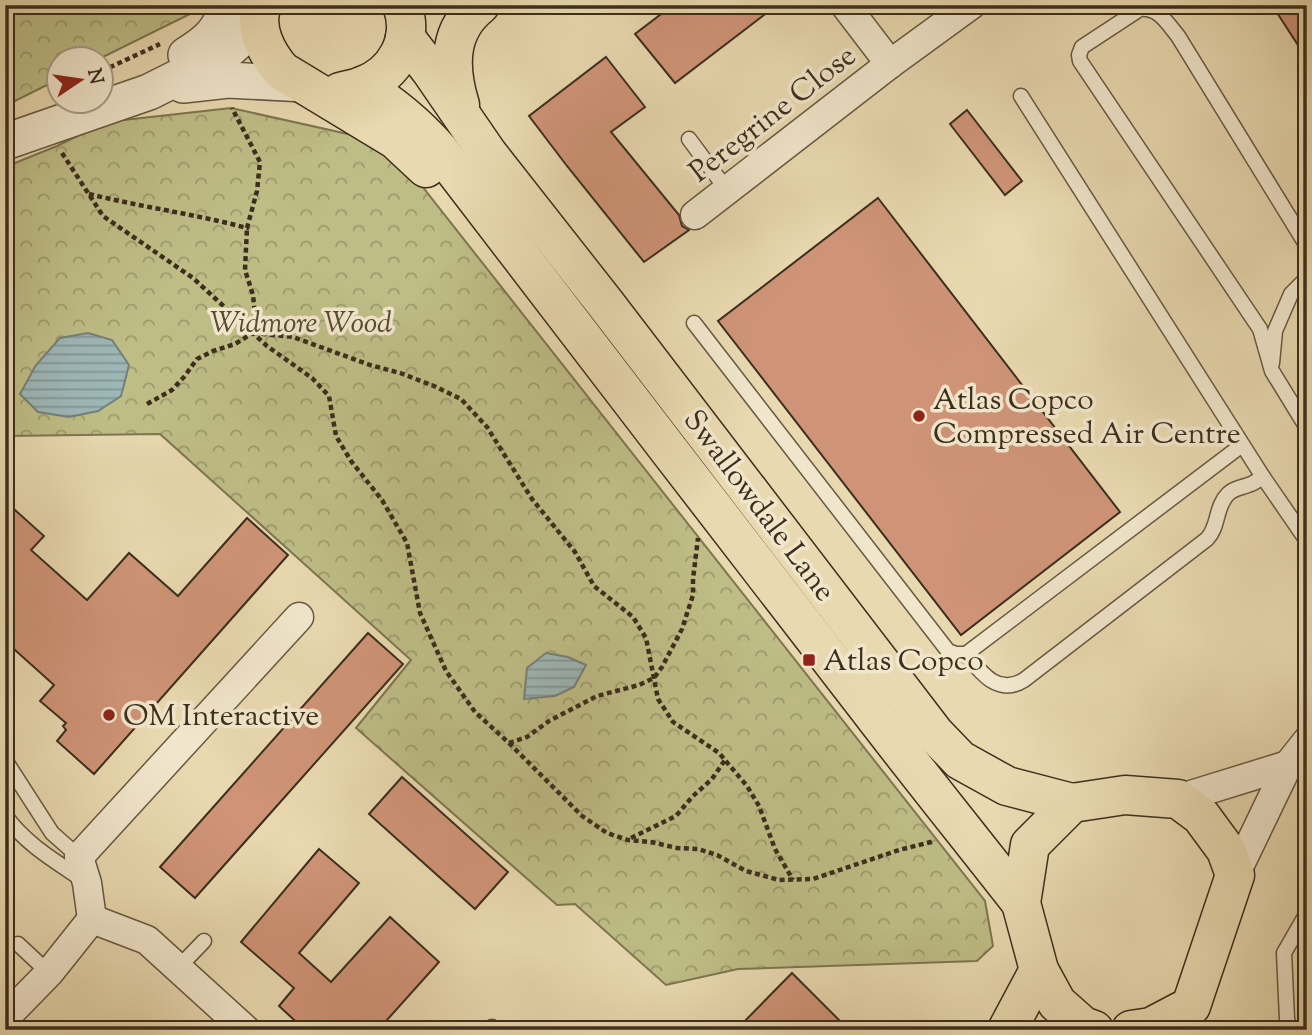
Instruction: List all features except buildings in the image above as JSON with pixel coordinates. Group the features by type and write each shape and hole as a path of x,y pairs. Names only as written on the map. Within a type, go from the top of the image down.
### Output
{"main road":[{"path":"311,88 340,92 362,86 380,77 402,50 405,25 435,5"},
{"name":"Swallowdale Lane","path":"480,5 463,22 458,32 452,71 462,111 488,154"},
{"name":"Swallowdale Lane","path":"250,11 272,60 282,71 396,140 471,214 567,319"},
{"name":"Swallowdale Lane","path":"405,25 431,71 488,154 606,303 935,734 960,760 1007,786 1072,803"},
{"name":"Swallowdale Lane","path":"362,86 401,111 439,150 1021,904"},
{"path":"1084,1029 1057,1003 1039,970 1021,904 1030,845 1072,803 1125,795 1178,799 1201,816 1226,850 1235,875 1189,1018 1131,1030"},
{"path":"1007,1030 1039,970"}],"street":[{"name":"Peregrine Close","path":"845,5 890,64"},
{"name":"Peregrine Close","path":"695,215 971,5"},
{"path":"5,142 149,92 223,55 250,11"},
{"path":"61,123 201,46 218,30 250,11"},
{"path":"149,92 228,80 311,88"},
{"path":"5,1018 49,973 92,919 83,870 299,617"},
{"path":"1235,875 1289,765 1307,741"},
{"path":"1178,799 1289,765"},
{"path":"92,919 147,940 246,1030"}],"lane":[{"path":"1307,246 1178,36 1157,12 1149,8 1140,9 1082,47 1080,61 1260,329 1272,371 1307,428"},
{"path":"1021,96 1242,445 1307,541"},
{"path":"689,139 727,190"},
{"path":"1272,371 1275,331 1292,294 1307,278"},
{"path":"694,323 948,651 956,654 966,654 1242,445"},
{"path":"966,654 988,679 999,685 1017,684 1207,540 1213,534 1222,502 1228,494 1263,477"},
{"path":"5,760 52,833 83,870"},
{"path":"5,815 14,828 48,856 83,870"},
{"path":"1290,1030 1287,1019 1284,953 1307,913"},
{"path":"178,968 204,941"},
{"path":"18,944 49,973"}],"path":[{"path":"116,65 161,44"},
{"path":"238,102 231,108 260,162 257,191 247,228 245,270 253,295 253,333"},
{"path":"61,123 57,146 103,216 193,278 267,346 312,378 329,396 336,436 382,500 407,543 420,613 446,671 475,712 582,816 607,833 628,840 698,849 717,855 746,871 779,880 813,879 938,840 942,836"},
{"path":"88,194 247,228"},
{"path":"147,404 172,390 197,359 235,344 253,333 293,337 400,373 461,400 487,427 532,499 575,552 594,586 633,617 646,638 658,699 673,722 719,753 747,786 759,806 775,849 793,880"},
{"path":"509,743 527,737 549,721 597,696 639,685 654,678 682,629 693,595 698,537 724,520"},
{"path":"628,840 676,816 712,779 725,760"}],"green space":[{"path":"28,5 208,5 116,51 116,46 46,46 46,86 5,106 5,20"},
{"name":"Widmore Wood","path":"231,108 388,143 985,901 993,946 977,961 738,969 666,985 575,904 557,905 356,728 411,660 160,434 5,436 5,167 106,122"}],"water":[{"path":"88,333 112,340 129,365 121,396 98,411 69,417 38,412 20,394 36,365 60,338"},
{"path":"546,653 568,657 586,665 574,687 555,696 524,699 527,668"}],"place":[{"name":"Atlas Copco Compressed Air Centre","path":"919,416"},
{"name":"Atlas Copco","path":"809,660"},
{"name":"OM Interactive","path":"109,715"}]}
